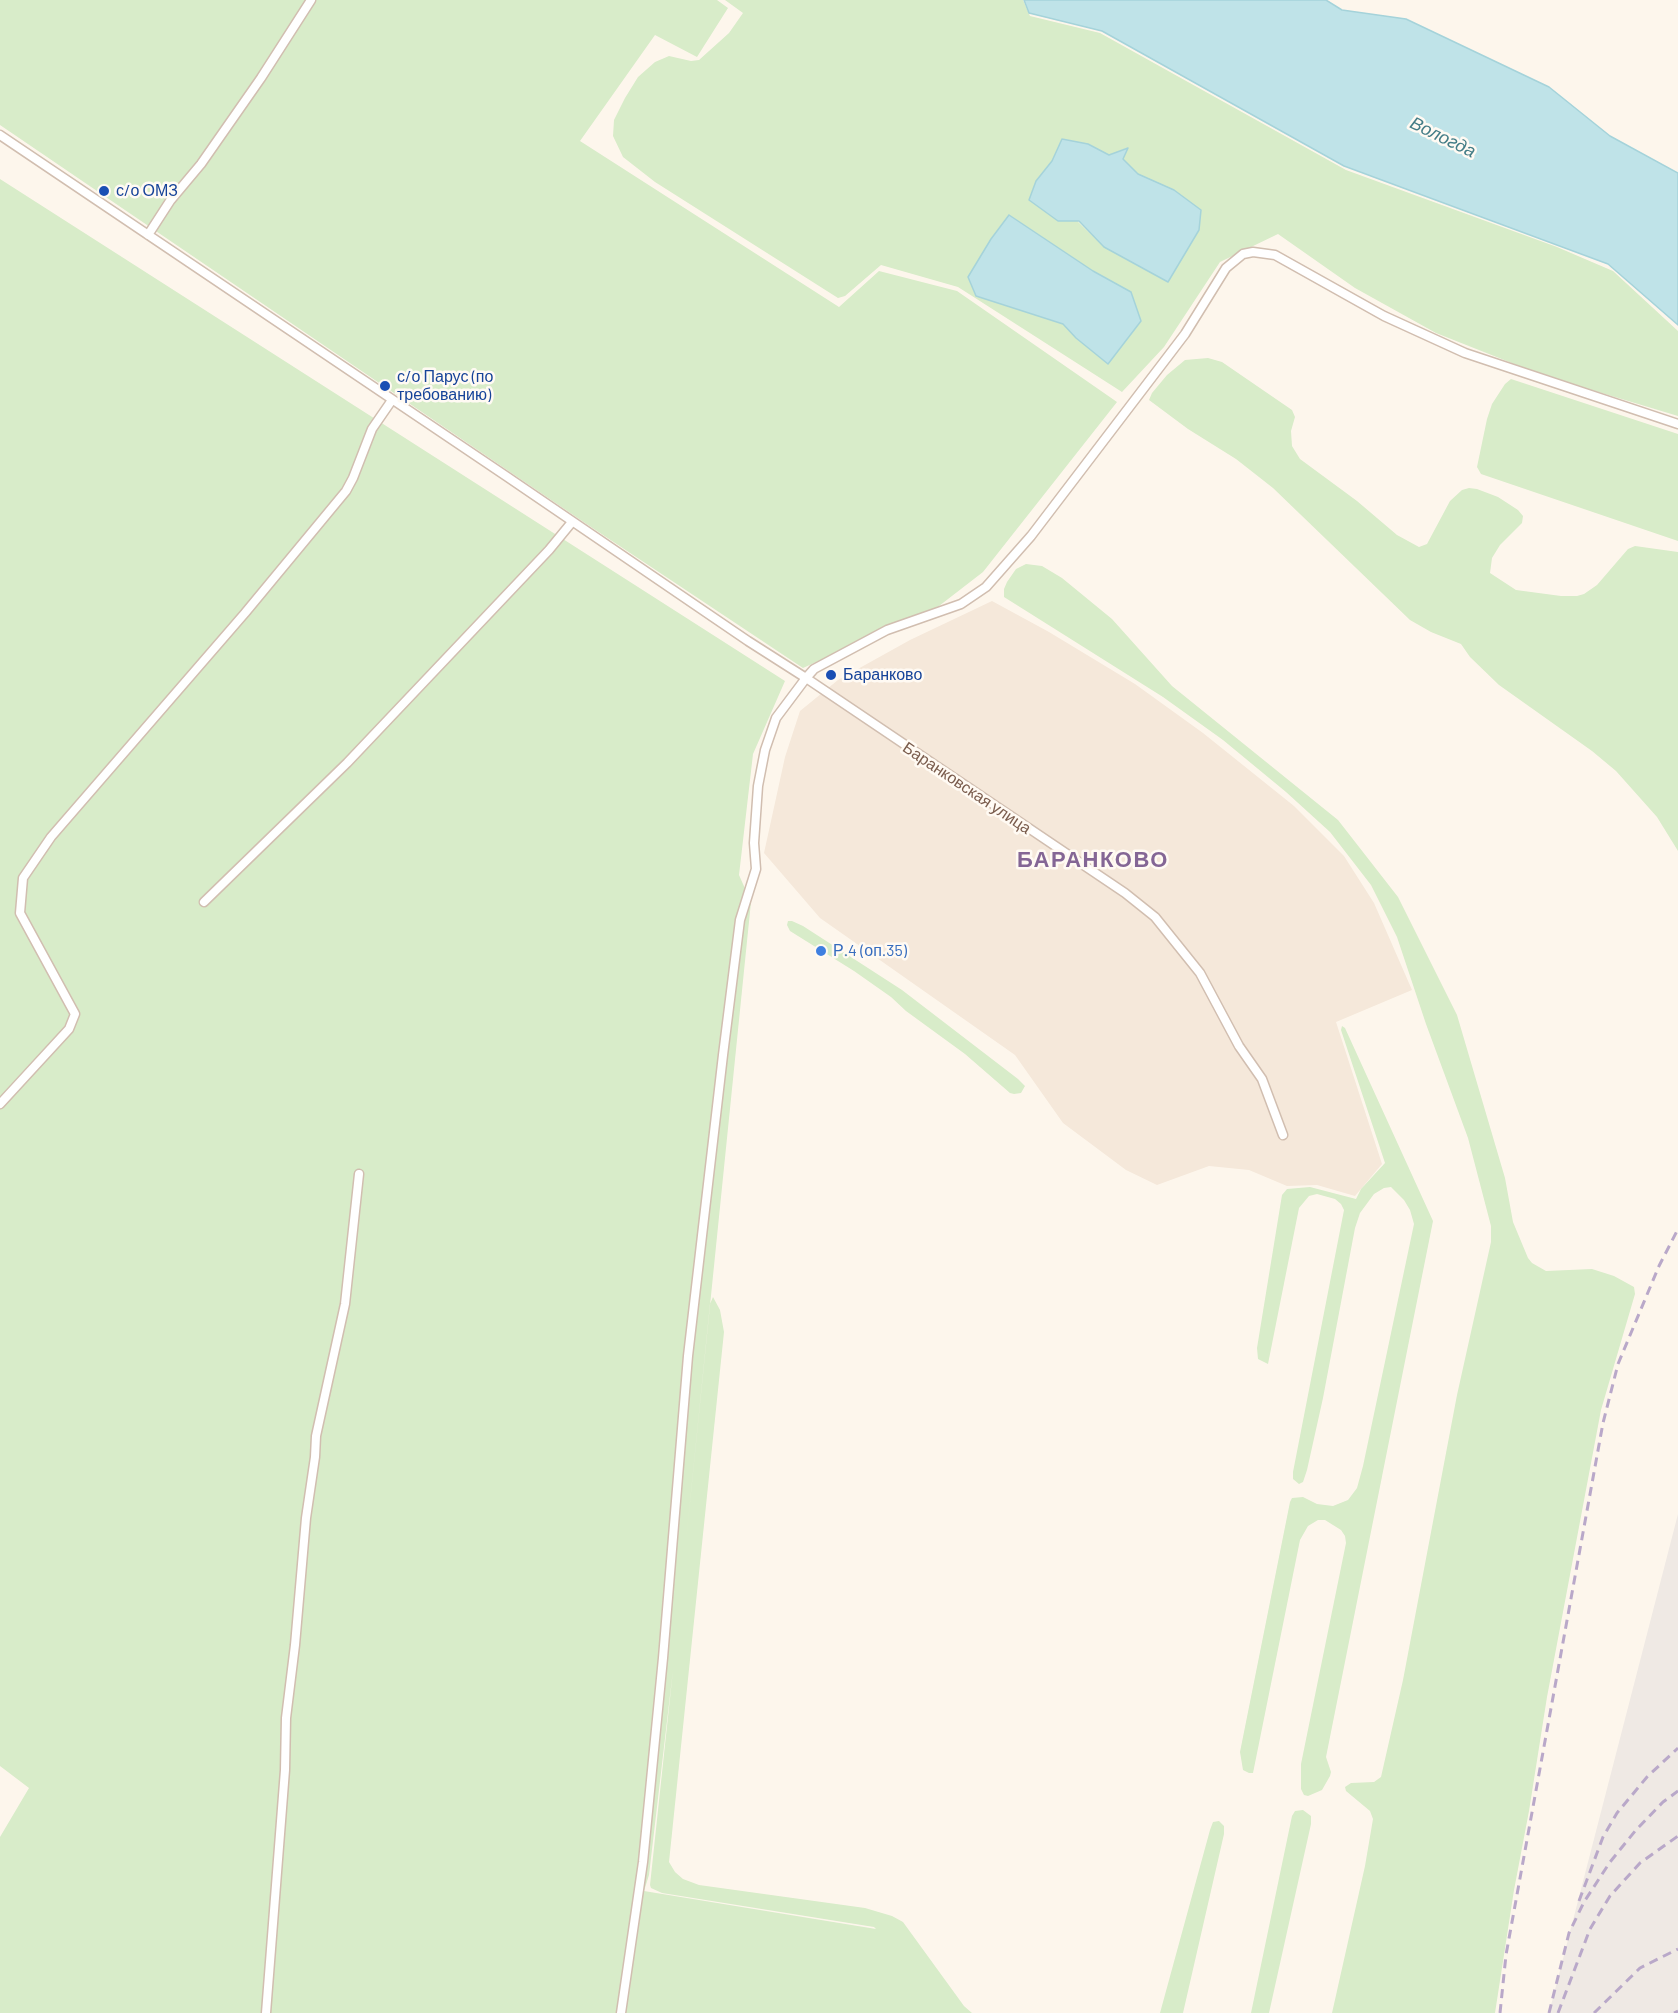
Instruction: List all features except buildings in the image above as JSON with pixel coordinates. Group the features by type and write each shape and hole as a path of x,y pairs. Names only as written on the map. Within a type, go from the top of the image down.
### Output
{"street":[{"path":"148,235 170,201 201,164 261,78 311,0"},
{"name":"Баранковская улица","path":"0,135 1125,893 1155,917 1200,973 1239,1046 1262,1079 1283,1135"},
{"path":"621,2013 644,1851 666,1628 688,1356 723,1055 740,920 756,869 753,843 758,786 765,750 776,718 814,669 887,630 961,604 986,586 1031,536 1178,342 1226,268 1243,254 1253,252 1275,255 1384,316 1464,353 1678,424"},
{"path":"0,1104 69,1029 75,1014 20,913 23,878 51,837 245,613 346,491 372,429 392,400"},
{"path":"204,902 347,763 549,550 572,522"},
{"path":"266,2013 285,1770 286,1718 306,1518 316,1436 345,1304 359,1174"}],"shaded area":[{"path":"992,601 1049,632 1135,684 1203,733 1294,806 1344,856 1374,903 1412,990 1336,1022 1382,1164 1355,1196 1317,1185 1287,1186 1249,1170 1209,1166 1157,1185 1126,1170 1063,1123 1015,1055 820,918 764,853 785,757 800,711 838,680 910,640"},
{"path":"1678,1514 1678,2013 1549,2013"}],"green space":[{"path":"0,0 717,0 728,8 697,57 655,35 580,141 839,307 879,271 957,291 1117,402 983,572 939,606 803,668 585,523 0,125"},
{"path":"725,0 1023,0 1030,16 1100,33 1346,170 1557,247 1613,271 1678,331 1678,416 1542,375 1436,333 1355,288 1278,234 1220,262 1164,347 1122,392 958,287 881,265 845,296 838,298 655,182 623,157 613,136 614,120 638,77 655,62 669,56 691,61 699,60 729,33 743,13","holes":["1063,139 1088,144 1109,155 1127,148 1123,159 1138,174 1174,190 1168,281 1104,247 1036,181 1052,161","1009,215 1093,271 1131,292 1108,364 1076,338 1063,324"]},
{"path":"0,179 785,681 753,754 739,875 751,902 710,1304 713,1297 720,1310 724,1332 669,1862 683,1879 699,1885 865,1908 892,1916 903,1922 964,2006 972,2013 0,2013 0,1837 29,1788 0,1766","holes":["673,1670 651,1888 662,1893 876,1929 644,1891 649,1875"]},
{"path":"1208,358 1222,362 1292,410 1295,417 1291,431 1292,446 1300,459 1357,501 1397,535 1419,547 1427,544 1450,501 1462,490 1477,489 1498,497 1518,510 1523,516 1522,523 1500,545 1492,558 1490,573 1516,590 1577,596 1597,585 1628,549 1635,546 1678,552 1678,851 1657,817 1616,771 1592,751 1499,685 1470,657 1461,644 1431,632 1410,620 1273,488 1236,459 1188,429 1149,400 1167,375 1185,360"},
{"path":"1511,379 1678,434 1678,541 1481,474 1477,467 1487,419 1492,404"},
{"path":"1026,564 1042,566 1062,578 1112,619 1172,686 1338,820 1398,897 1457,1015 1505,1178 1513,1222 1528,1258 1546,1271 1592,1269 1614,1276 1634,1287 1635,1294 1601,1410 1547,1697 1495,2013 1332,2013 1365,1866 1373,1819 1370,1811 1346,1791 1345,1787 1351,1783 1374,1782 1381,1777 1403,1680 1457,1395 1491,1242 1491,1226 1468,1138 1397,937 1371,885 1330,832 1223,740 1163,697 1004,597 1007,582 1016,569"},
{"path":"788,921 803,926 902,990 1018,1079 1025,1086 1021,1093 1010,1093 965,1054 906,1011 891,997 790,931"},
{"path":"1342,1026 1345,1028 1433,1221 1326,1757 1331,1772 1322,1790 1308,1796 1304,1795 1301,1789 1301,1764 1346,1543 1341,1530 1325,1520 1318,1520 1308,1526 1300,1540 1253,1773 1243,1770 1240,1752 1290,1502 1292,1498 1303,1497 1317,1504 1333,1506 1348,1500 1357,1488 1414,1224 1404,1200 1391,1187 1374,1194 1360,1213 1355,1228 1307,1470 1303,1482 1299,1484 1293,1479 1293,1472 1344,1210 1335,1199 1317,1194 1309,1196 1299,1208 1268,1364 1258,1359 1257,1348 1282,1195 1287,1189 1310,1187 1356,1199 1361,1189 1385,1163 1341,1030"},
{"path":"1303,1810 1311,1816 1311,1824 1269,2013 1251,2013 1292,1816 1295,1811"},
{"path":"1219,1821 1224,1826 1224,1834 1183,2013 1160,2013 1210,1830 1213,1822"}],"water":[{"name":"Вологда","path":"1024,0 1326,0 1342,10 1406,19 1549,87 1610,136 1678,173 1678,325 1608,264 1344,166 1102,31 1029,13"},
{"path":"1062,139 1088,144 1109,155 1128,148 1123,159 1138,174 1174,190 1201,210 1199,230 1168,282 1104,247 1079,221 1058,221 1029,200 1036,181 1052,161"},
{"path":"1009,215 1093,271 1131,292 1141,321 1108,364 1076,338 1063,324 976,296 968,277"}],"railway":[{"path":"1500,2013 1506,1955 1603,1423 1618,1364 1659,1266 1678,1229"},
{"path":"1579,1901 1603,1837 1617,1813 1647,1777 1678,1748"},
{"path":"1549,2013 1569,1933 1584,1902 1610,1862 1636,1830 1663,1802 1678,1791"},
{"path":"1558,2013 1590,1929 1610,1896 1640,1863 1678,1836"},
{"path":"1594,2013 1640,1968 1678,1949"},
{"path":"1674,2013 1678,2011"}],"place":[{"name":"с/о ОМЗ","path":"104,191"},
{"name":"с/о Парус (по требованию)","path":"385,386"},
{"name":"Баранково","path":"831,675"},
{"name":"Р.4 (оп.35)","path":"821,951"}],"district":[{"name":"БАРАНКОВО","path":"1093,860"}]}
